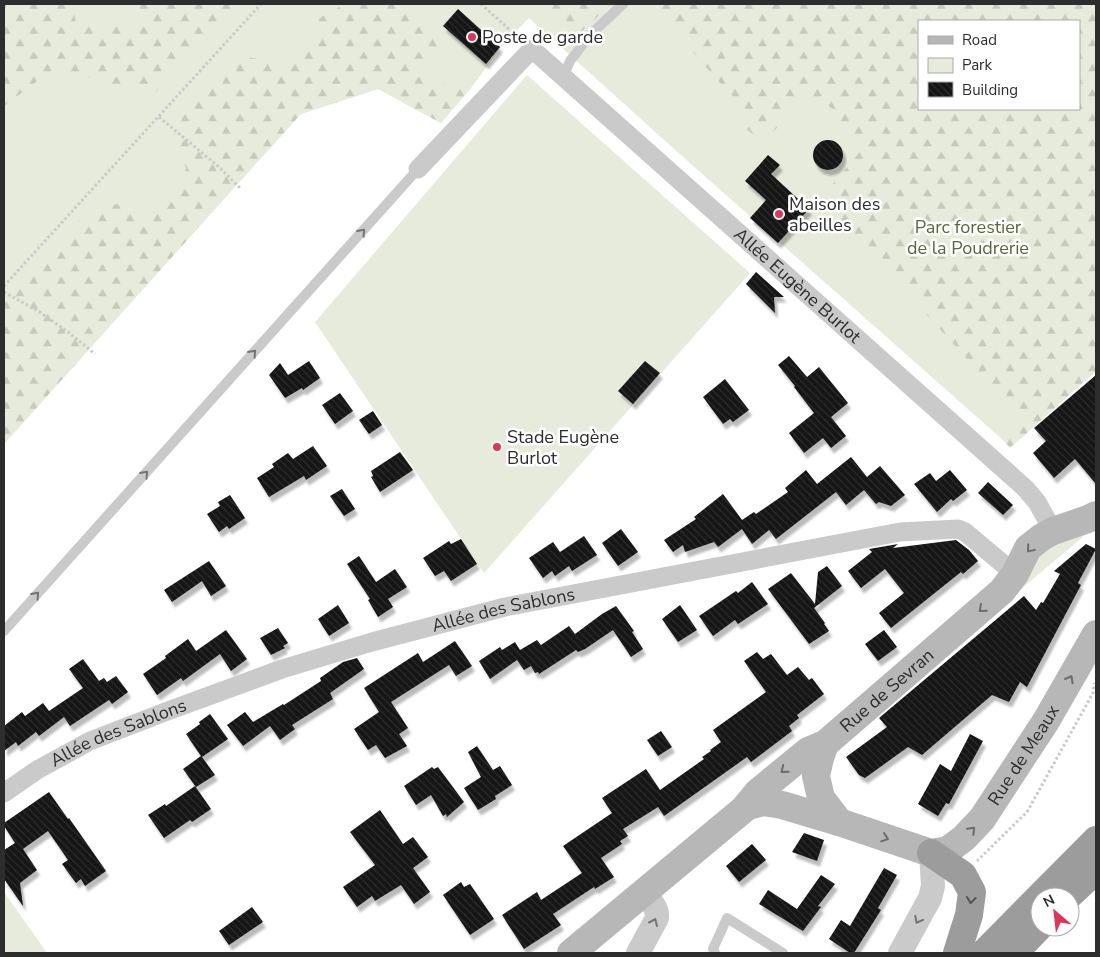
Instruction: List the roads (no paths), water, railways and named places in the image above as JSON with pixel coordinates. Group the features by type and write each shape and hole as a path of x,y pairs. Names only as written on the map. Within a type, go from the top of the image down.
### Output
{"highway":[{"path":"984,953 1096,840"},
{"path":"931,853 963,874 972,892 970,916 957,953"},
{"path":"1078,887 1096,870"},
{"path":"1014,953 1030,936"}],"main road":[{"name":"Rue de Sevran","path":"571,953 748,806 765,786 808,752 825,744 1002,591 1015,574 1028,548 1053,531 1094,519"},
{"name":"Rue de Meaux","path":"931,853 948,850 964,838 982,819 1046,722 1096,634"},
{"path":"825,744 816,776 821,798 839,822"},
{"path":"748,806 763,802 782,805 931,853"}],"street":[{"name":"Allée Eugène Burlot","path":"418,170 532,49 1026,488 1037,502 1053,531"},
{"name":"Allée des Sablons","path":"4,793 37,770 90,741 164,712 282,669 372,642 505,607 900,532 958,529 965,532 1015,574"},
{"path":"900,953 930,898 932,886 931,853"},
{"path":"638,953 657,918 658,912 655,906 643,894"}],"lane":[{"path":"563,77 570,61 590,35 623,4"},
{"path":"4,631 418,170"},
{"path":"715,953 713,949 727,918 783,953"}],"place":[{"name":"Poste de garde","path":"472,37"},
{"name":"Maison des abeilles","path":"779,214"},
{"name":"Stade Eugène Burlot","path":"497,447"}],"park label":[{"name":"Parc forestier de la Poudrerie","path":"968,237"}]}
